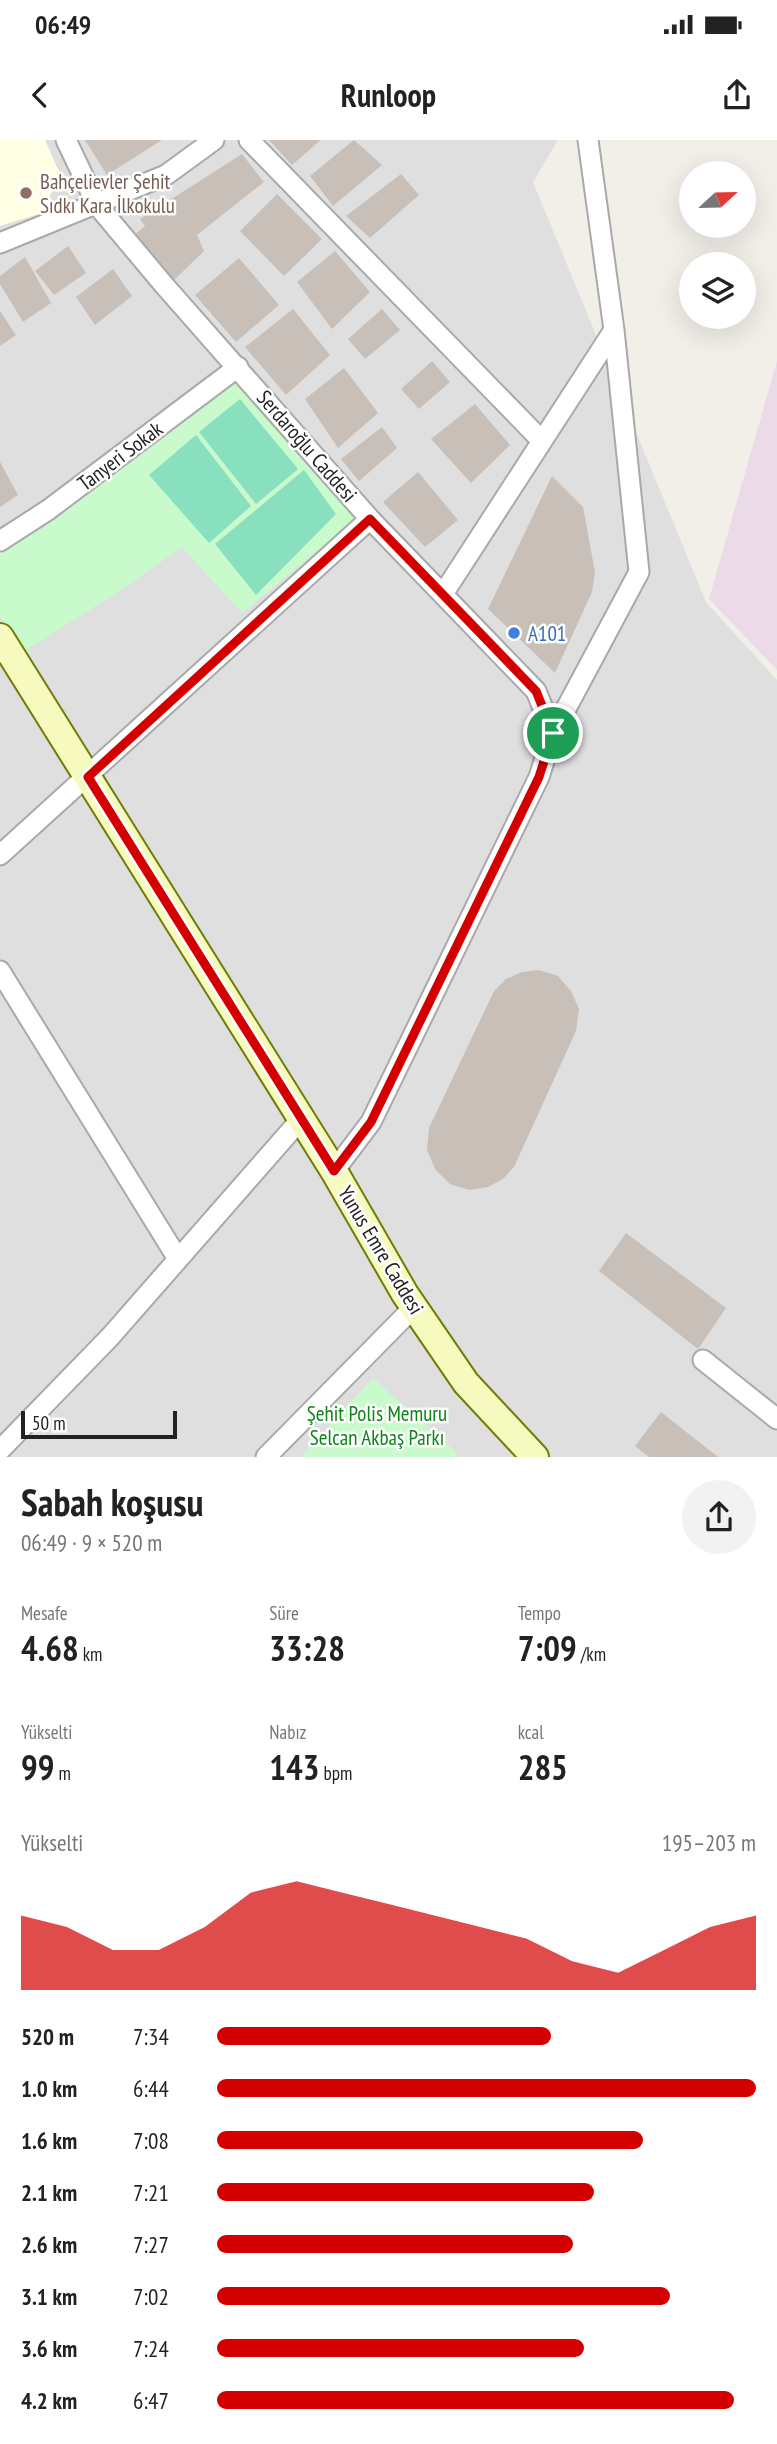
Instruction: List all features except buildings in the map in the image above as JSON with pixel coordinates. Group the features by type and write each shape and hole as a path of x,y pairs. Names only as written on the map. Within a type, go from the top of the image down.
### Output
{"main road":[{"name":"Yunus Emre Caddesi","path":"0,637 302,1119 414,1307 466,1382 536,1457"}],"street":[{"name":"Serdaroğlu Caddesi","path":"66,140 97,205 370,519 536,691 553,733"},
{"path":"0,243 166,175 214,140"},
{"path":"249,140 542,441"},
{"path":"334,1171 371,1122 539,777 553,733 639,572 614,330 588,140"},
{"path":"443,594 614,330"},
{"name":"Tanyeri Sokak","path":"0,541 48,510 238,367"},
{"path":"0,855 370,519"},
{"path":"0,971 178,1259"},
{"path":"0,1451 110,1337 302,1119"},
{"path":"266,1457 414,1307"},
{"path":"703,1360 777,1419"}],"shaded area":[{"path":"0,140 558,140 533,182 706,602 777,680 777,1457 0,1457"},
{"name":"Bahçelievler Şehit Sıdkı Kara İlkokulu","path":"0,140 45,140 60,174 42,213 0,226"},
{"path":"777,361 777,670 709,599"}],"green space":[{"path":"236,380 357,518 242,613 182,547 121,590 21,653 0,616 0,553"},
{"path":"240,399 298,469 256,504 199,432"},
{"path":"196,435 251,506 209,543 149,475"},
{"path":"304,470 336,514 256,595 215,544"},
{"name":"Şehit Polis Memuru Selcan Akbaş Parkı","path":"373,1378 457,1453 454,1457 301,1457"}],"place":[{"name":"Bahçelievler Şehit Sıdkı Kara İlkokulu","path":"26,193"},
{"name":"A101","path":"514,633"}],"route":[{"path":"370,519 536,691 553,733 539,777 371,1122 334,1171 88,777 370,519"}]}
